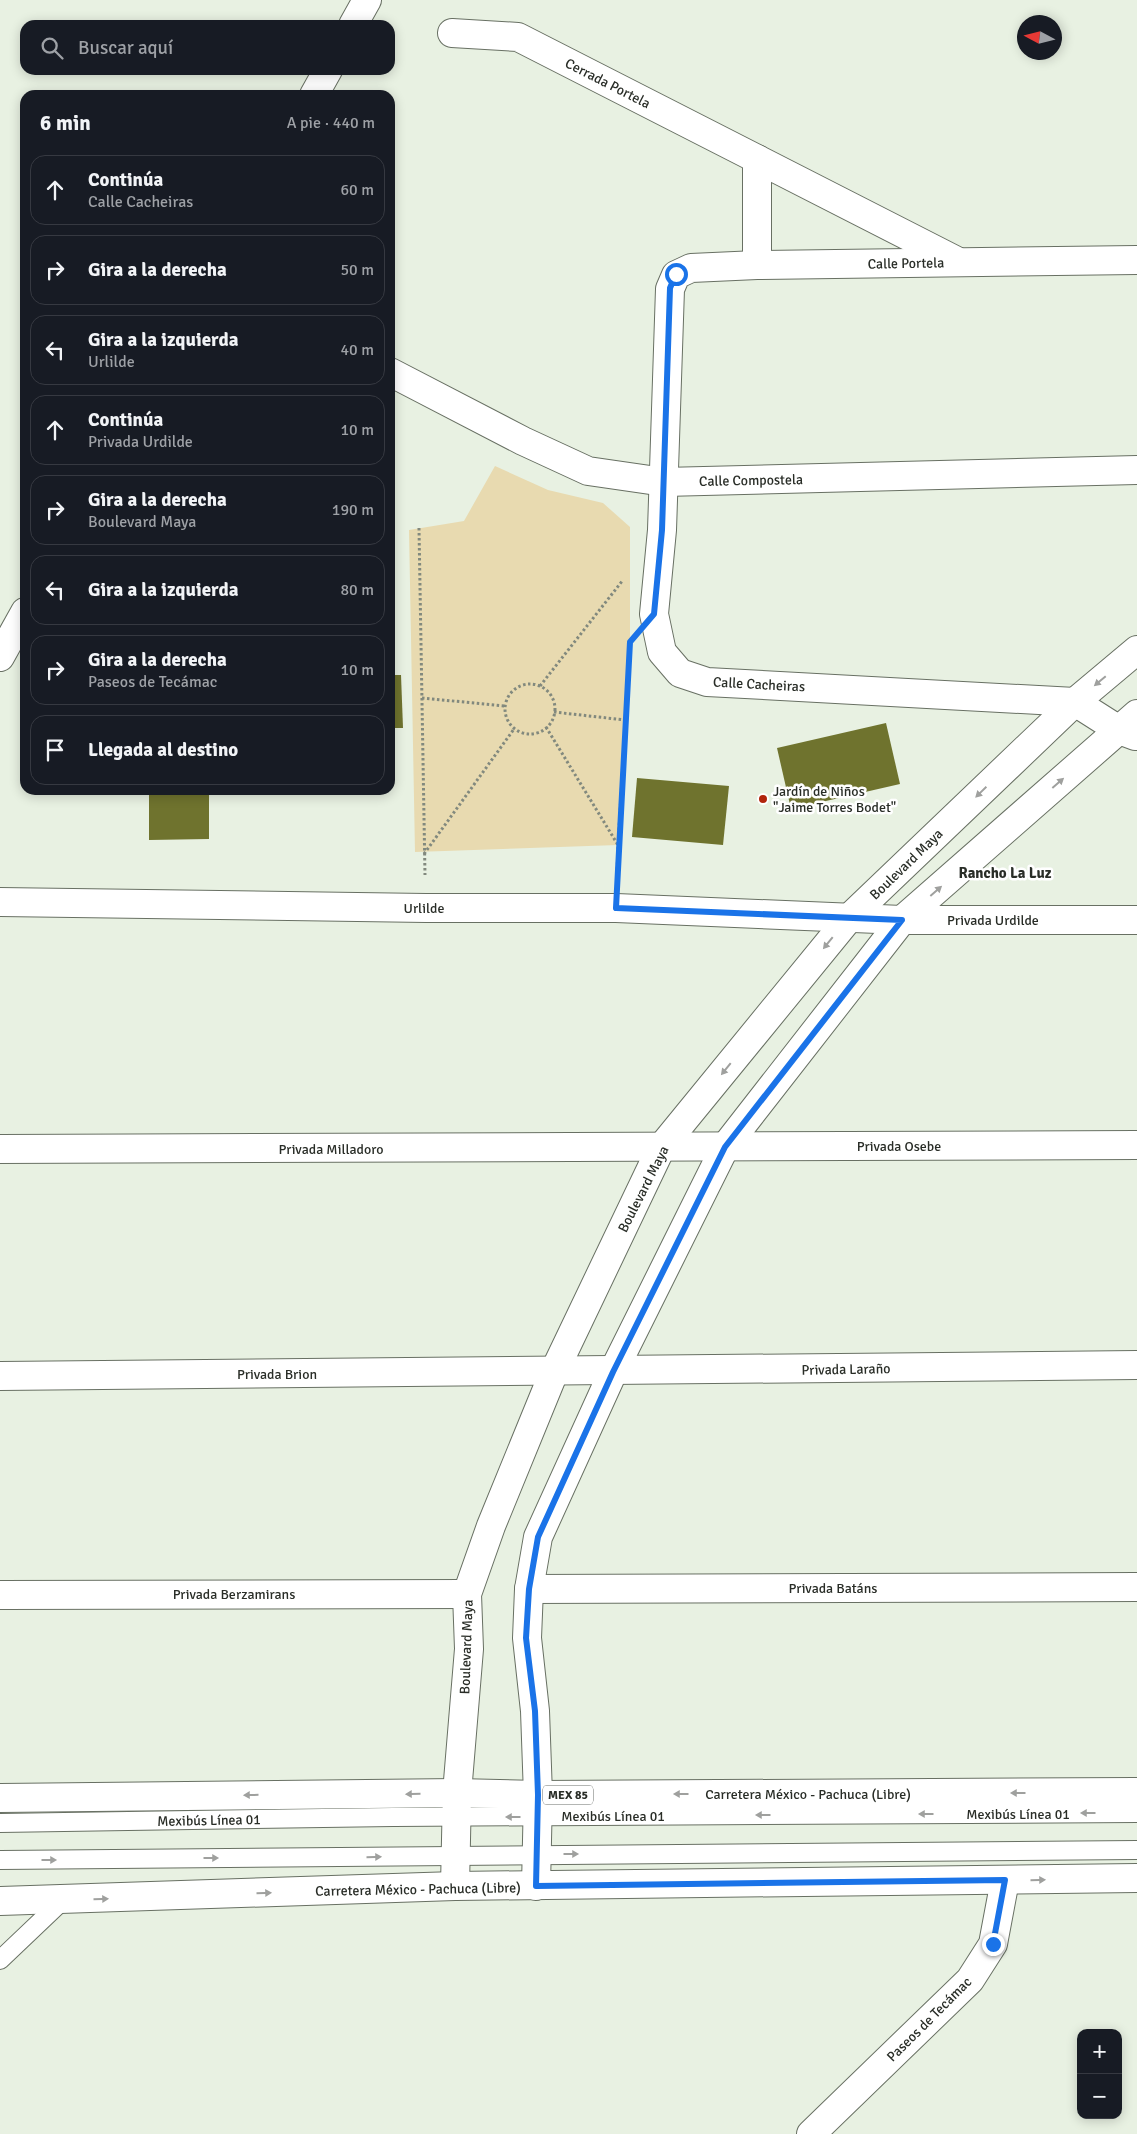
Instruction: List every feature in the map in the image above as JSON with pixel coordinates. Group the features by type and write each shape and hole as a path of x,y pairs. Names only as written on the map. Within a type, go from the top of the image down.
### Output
{"street":[{"path":"356,20 367,0"},
{"name":"Cerrada Portela","path":"452,33 518,37 959,262"},
{"path":"317,90 325,75"},
{"path":"756,159 757,265"},
{"name":"Calle Portela","path":"676,274 691,268 757,265 1137,260"},
{"name":"Calle Cacheiras","path":"676,274 670,288 664,482 654,614 662,652 680,673 707,682 1075,702 1131,727"},
{"name":"Calle Compostela","path":"395,375 523,441 588,471 664,482 1137,470"},
{"path":"0,657 20,621"},
{"name":"Boulevard Maya","path":"455,1886 456,1805 469,1649 467,1594 491,1526 554,1372 662,1148 849,918 1075,702 1137,650"},
{"path":"536,1886 538,1806 535,1711 526,1638 529,1589 538,1537 613,1372 725,1147 902,920 1131,727"},
{"name":"Urlilde","path":"0,902 426,908 616,908 849,918"},
{"name":"Privada Urdilde","path":"849,918 902,920 1137,920"},
{"name":"Privada Osebe","path":"662,1148 1137,1145"},
{"name":"Privada Milladoro","path":"0,1149 662,1148"},
{"name":"Privada Laraño","path":"554,1372 1137,1366"},
{"name":"Privada Brion","path":"0,1376 554,1372"},
{"name":"Privada Batáns","path":"529,1589 1137,1587"},
{"name":"Privada Berzamirans","path":"0,1595 467,1594"},
{"name":"Carretera México - Pachuca (Libre)","path":"0,1798 538,1806 1137,1792"},
{"name":"Carretera México - Pachuca (Libre)","path":"0,1901 62,1901 455,1886 1137,1878"},
{"name":"Paseos de Tecámac","path":"811,2134 970,1980 993,1944 1005,1880"}],"lane":[{"name":"Mexibús Línea 01","path":"0,1823 456,1805"},
{"name":"Mexibús Línea 01","path":"538,1806 1137,1813"},
{"path":"0,1860 1137,1850"},
{"path":"0,1960 62,1901"}],"path":[{"path":"419,528 426,908"},
{"path":"540,686 625,577"},
{"path":"616,908 630,642 654,614"},
{"path":"532,684 540,686 551,697 554,712 546,727 531,734 514,729 509,723 505,706 507,699 517,687 532,684"},
{"path":"422,698 505,706"},
{"path":"554,712 626,720"},
{"path":"546,727 618,846"},
{"path":"424,854 514,729"}],"shaded area":[{"path":"495,466 548,490 603,503 630,527 630,642 618,845 415,852 409,530 464,521"}],"building":[{"path":"395,675 401,675 403,728 395,728"},
{"path":"886,723 900,784 791,809 777,748"},
{"path":"637,778 729,786 723,845 632,837"},
{"path":"149,795 209,795 209,839 149,840"}],"place":[{"name":"Jardín de Niños \"Jaime Torres Bodet\"","path":"763,799"}],"district":[{"name":"Rancho La Luz","path":"1005,873"}],"route":[{"path":"676,274 670,288 662,530 654,614 630,642 616,908 902,920 725,1147 613,1372 538,1537 529,1589 526,1638 535,1711 538,1795 536,1886 1005,1880 993,1944"}]}
